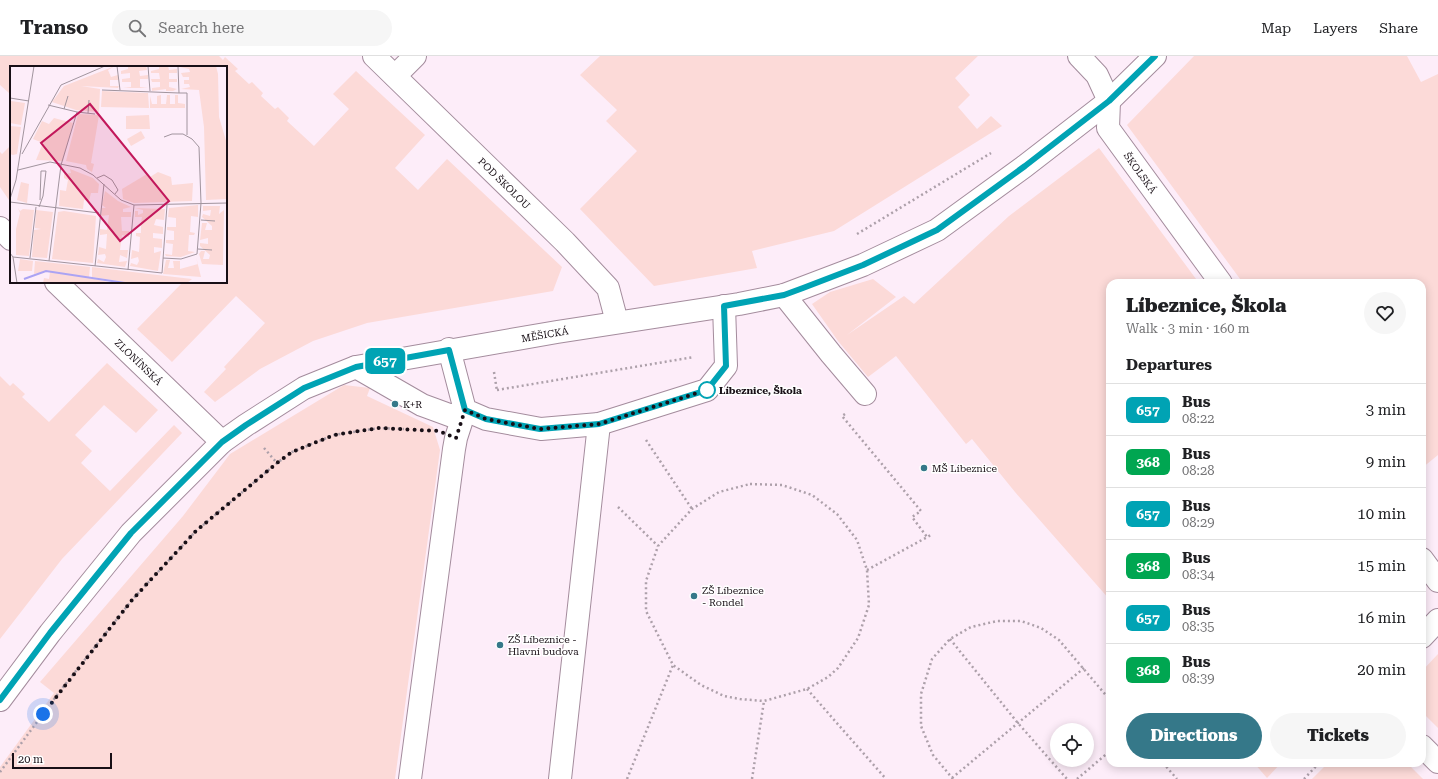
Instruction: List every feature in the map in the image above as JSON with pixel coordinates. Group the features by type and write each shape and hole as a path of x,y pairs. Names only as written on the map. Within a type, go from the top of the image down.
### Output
{"street":[{"name":"POD ŠKOLOU","path":"374,56 565,242 608,288 617,322"},
{"path":"395,76 415,56"},
{"name":"ŠKOLSKÁ","path":"1079,56 1097,75 1109,101 1108,128 1218,279"},
{"name":"MĚŠICKÁ","path":"0,700 50,633 131,533 222,442 304,388 356,367 449,350 784,295 863,265 937,230 1025,166 1109,101 1155,56"},
{"path":"0,228 10,238"},
{"name":"ZLONÍNSKÁ","path":"57,283 222,442"},
{"path":"784,295 865,394"},
{"path":"356,367 422,405 452,416 465,410 486,419 540,429 599,424 707,390 726,366 724,306"},
{"path":"410,779 455,443 465,410 449,350"},
{"path":"560,779 594,482 599,424"},
{"path":"1426,564 1438,580"},
{"path":"1426,633 1438,620"},
{"path":"1426,750 1438,762"}],"path":[{"path":"851,238 992,152"},
{"path":"497,390 694,358"},
{"path":"494,369 497,390 495,398"},
{"path":"865,394 842,416 921,510 912,517 927,537"},
{"path":"0,772 60,690 132,600 196,531 277,463 292,452 334,435 379,428 409,429"},
{"path":"645,438 692,509"},
{"path":"594,482 658,546"},
{"path":"750,484 782,485 812,496 837,514 857,540 867,570 869,605 858,638 838,668 828,677 806,689 764,702 724,696 701,685 673,665 646,611 646,581 658,546 692,509 719,492 750,484"},
{"path":"867,570 931,534"},
{"path":"1084,668 1017,722 952,778 933,755 921,726 921,694 932,659 950,639 971,627 997,621 1021,621 1041,628 1058,640 1084,668 1106,695"},
{"path":"950,639 1017,722 1067,779"},
{"path":"627,779 673,665"},
{"path":"806,689 886,779"},
{"path":"752,779 764,702"},
{"path":"1077,779 1106,754"},
{"path":"1166,767 1176,779"},
{"path":"1304,779 1316,767"}],"shaded area":[{"path":"0,56 219,56 223,60 225,57 238,69 235,71 249,84 252,82 263,93 261,96 275,109 278,107 289,118 287,121 314,146 349,109 333,94 356,71 425,135 395,168 418,190 447,159 562,267 553,291 367,323 313,341 260,369 215,402 204,392 226,369 224,367 265,323 236,296 172,362 137,329 182,283 227,283 227,66 10,66 10,92 0,85"},
{"path":"600,56 978,56 955,78 970,95 958,107 977,129 991,116 1002,126 834,231 752,251 757,268 654,286 580,209 637,151 606,121 617,110 580,75"},
{"path":"1194,56 1407,56 1421,82 1438,74 1438,455 1426,465 1426,279 1240,279 1127,125"},
{"path":"10,146 10,202 0,187 0,152 2,154"},
{"path":"1099,148 1196,279 1106,279 1106,595 1015,492 972,439 966,444 896,356 868,377 838,341 812,304 830,292 873,279 896,297 847,335 904,296 914,304 1009,216"},
{"path":"107,363 158,410 136,433 104,405 75,435 92,451 81,463 110,491 174,425 182,433 62,559 0,639 0,376 10,386 13,383 25,394 22,397 49,422"},
{"path":"344,385 370,388 367,396 433,427 440,450 395,779 0,779 0,767 54,693 40,682 183,516 230,454"},
{"path":"1438,654 1438,728 1426,716 1426,667"},
{"path":"1257,767 1277,767 1267,778"},
{"path":"1324,767 1411,767 1423,779 1312,779"}],"bus line":[{"name":"657","path":"0,700 50,633 131,533 222,442 304,388 356,367 449,350 457,375 465,410 486,419 540,429 599,424 707,390 726,366 724,306 784,295 863,265 937,230 1025,166 1109,101 1155,56"}],"place":[{"name":"Líbeznice, Škola","path":"707,390"},
{"name":"K+R","path":"395,404"},
{"name":"MŠ Líbeznice","path":"924,468"},
{"name":"ZŠ Líbeznice - Rondel","path":"694,596"},
{"name":"ZŠ Líbeznice - Hlavní budova","path":"500,645"}],"route":[{"path":"43,714 60,690 132,600 196,531 292,452 334,435 379,428 439,431 456,438 465,410 486,419 540,429 599,424 707,390"}]}
